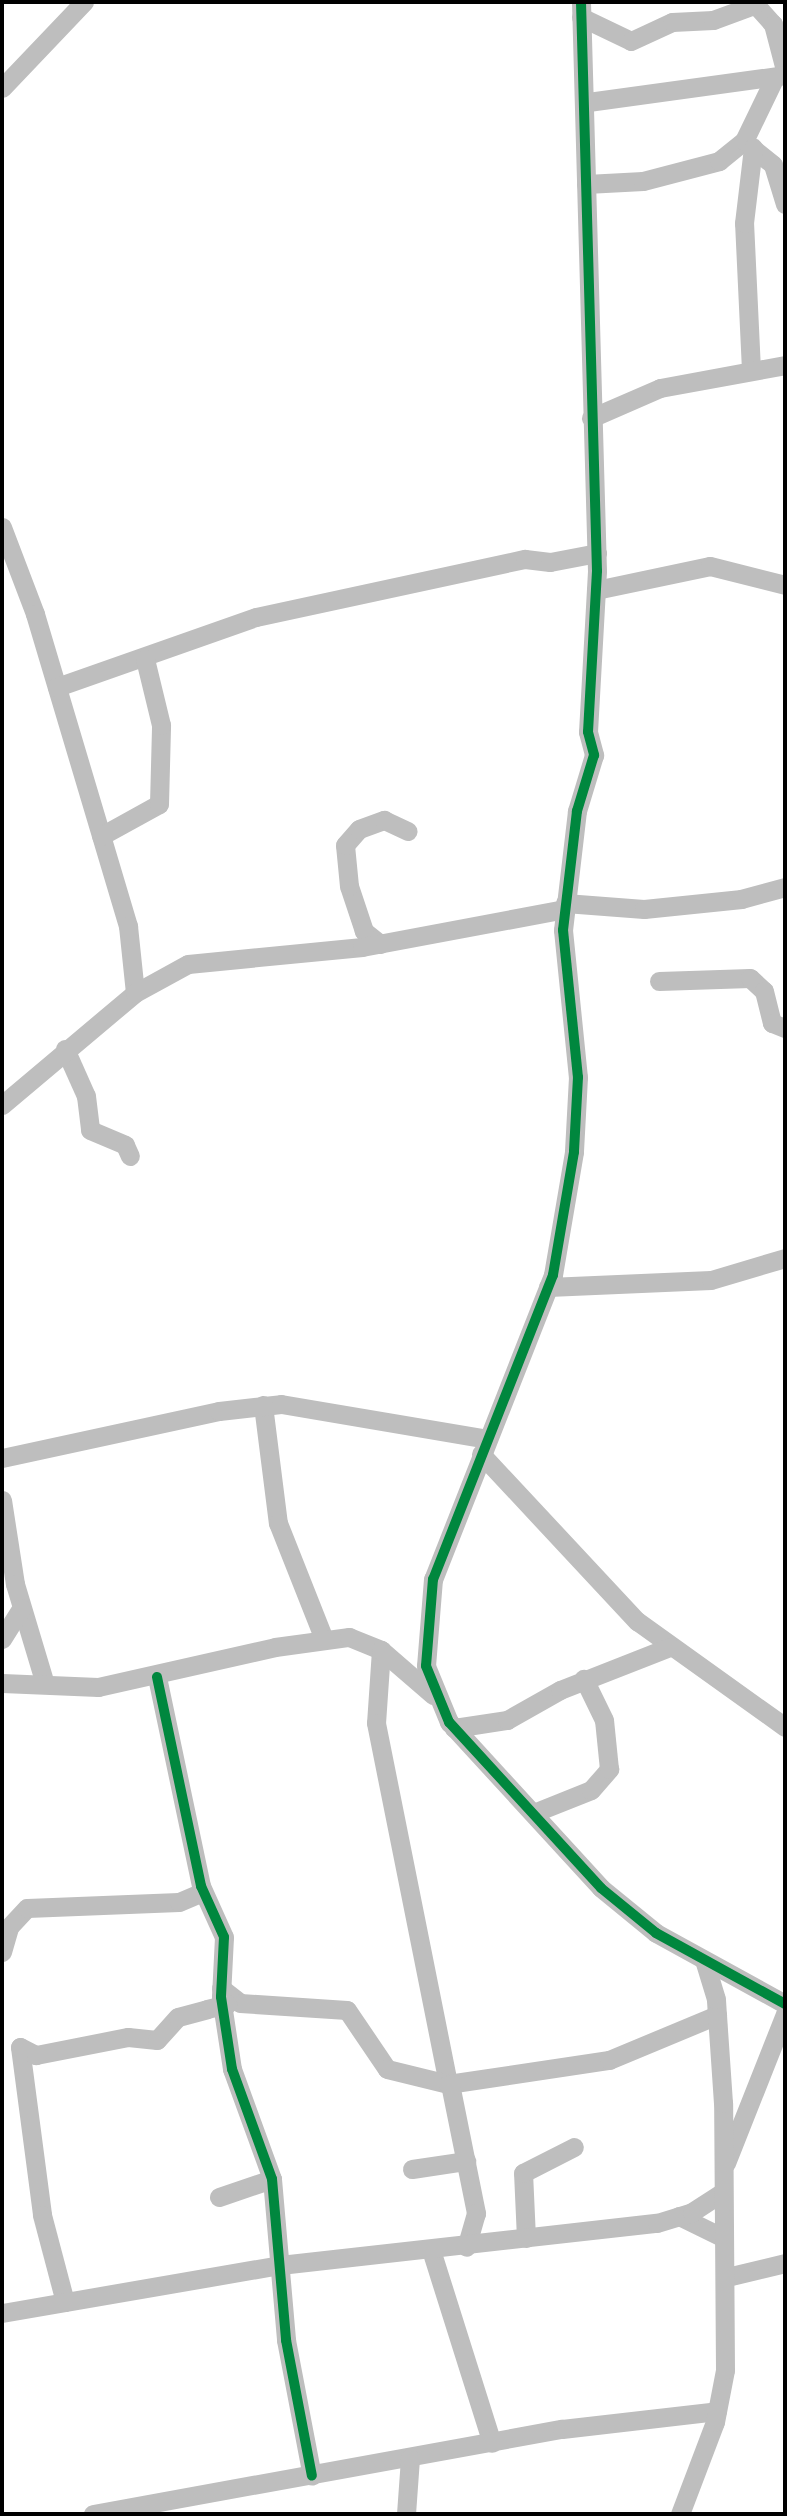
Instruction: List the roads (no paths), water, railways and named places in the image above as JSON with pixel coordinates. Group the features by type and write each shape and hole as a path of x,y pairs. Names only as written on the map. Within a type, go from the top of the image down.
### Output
{"street":[{"path":"2,88 84,2"},
{"path":"581,9 631,41 673,22 713,20 754,3 773,24 782,74 749,144 744,223 751,370"},
{"path":"581,9 588,102 586,184 597,553 588,732 594,755 577,811 565,906 578,1077 571,1178 548,1287 433,1579 426,1666 434,1696 454,1728 536,1812 626,1912 705,1962 785,2004"},
{"path":"588,102 782,74"},
{"path":"586,184 672,174 719,161 749,144"},
{"path":"749,144 773,165 785,204"},
{"path":"591,418 660,388 785,365"},
{"path":"2,527 57,687 137,961 135,993"},
{"path":"57,687 145,659 256,617 343,596 525,559 550,562 597,553"},
{"path":"596,590 710,566 785,585"},
{"path":"101,836 159,804 161,725 145,659"},
{"path":"380,944 364,931 349,886 345,845 359,829 384,820 408,831"},
{"path":"2,1105 65,1049 135,993 188,964 215,957 380,944 565,906 644,909 741,899 785,887"},
{"path":"659,981 750,978 764,991 772,1023 785,1028"},
{"path":"65,1049 86,1096 89,1130 125,1145 130,1156"},
{"path":"548,1287 711,1280 785,1258"},
{"path":"263,1405 278,1522 324,1639"},
{"path":"2,1458 263,1405 298,1405 484,1447 570,1554 670,1647 785,1727"},
{"path":"2,1500 21,1608 45,1684"},
{"path":"2,1639 21,1608"},
{"path":"2,1684 98,1688 324,1639 358,1639 380,1650 434,1696"},
{"path":"454,1728 507,1720 584,1679 670,1647"},
{"path":"380,1650 373,1697 376,1723 476,2213 466,2247"},
{"path":"157,1677 199,1900 224,1937 224,1996 237,2092 272,2179 286,2340 313,2476"},
{"path":"536,1812 591,1790 609,1769 604,1720 584,1679"},
{"path":"2,1952 9,1927 27,1908 199,1900"},
{"path":"680,2514 717,2411 727,2277 717,2015 705,1962"},
{"path":"224,1996 240,2003 347,2010 387,2069 449,2084 609,2060 717,2015"},
{"path":"65,2302 42,2215 20,2047 36,2055 128,2037 157,2040 178,2017 207,2009 224,1996"},
{"path":"723,2169 785,2014"},
{"path":"526,2238 523,2173 574,2147"},
{"path":"412,2169 466,2161"},
{"path":"219,2197 272,2179"},
{"path":"2,2313 280,2265 432,2253 679,2216 723,2192"},
{"path":"679,2216 724,2238"},
{"path":"432,2253 492,2443"},
{"path":"727,2277 785,2263"},
{"path":"93,2514 121,2512 492,2443 717,2411"},
{"path":"406,2514 410,2458"}]}
